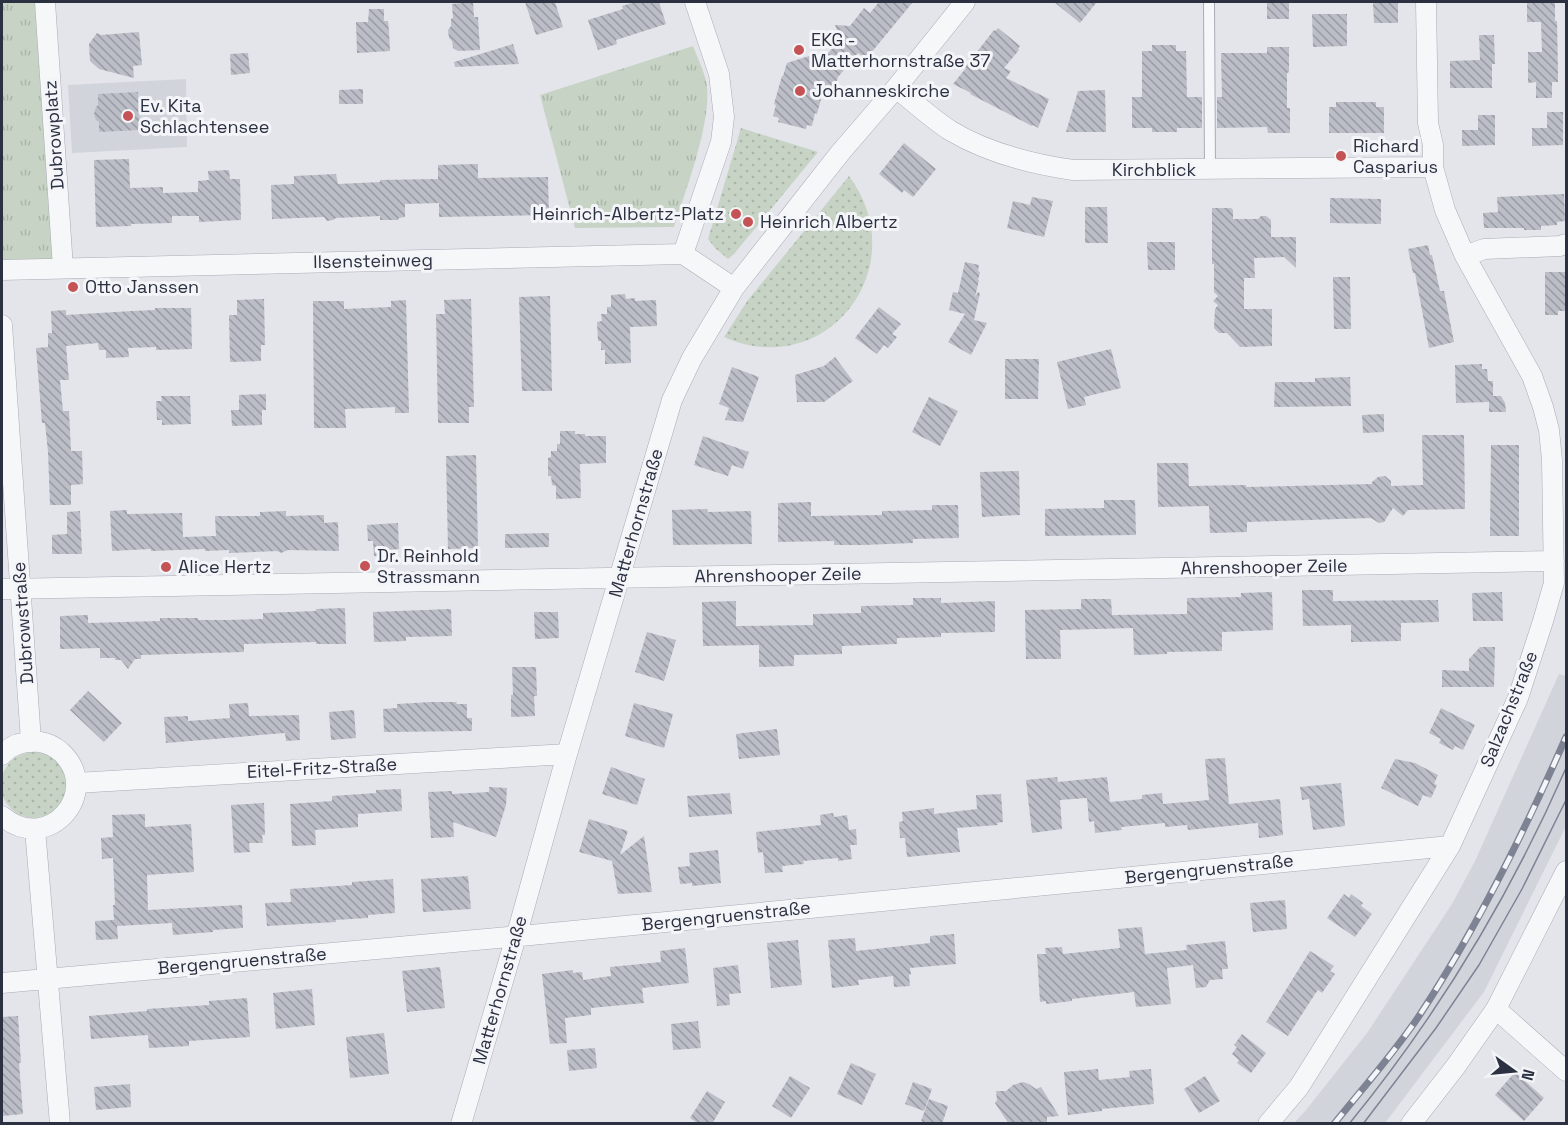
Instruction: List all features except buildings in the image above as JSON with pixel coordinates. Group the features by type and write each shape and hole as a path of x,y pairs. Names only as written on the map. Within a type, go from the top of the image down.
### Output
{"street":[{"name":"Dubrowplatz","path":"45,2 63,267"},
{"path":"695,2 719,74 724,117 721,142 683,254 734,288"},
{"name":"Matterhornstraße","path":"461,1124 672,400 692,358 734,288 840,153 897,88 965,2"},
{"name":"Salzachstraße","path":"1268,1124 1299,1087 1450,846 1518,698 1554,583 1552,460 1549,430 1543,407 1532,376 1465,255 1445,210 1433,167 1433,145 1428,123 1426,2"},
{"name":"Kirchblick","path":"897,88 949,130 1015,159 1045,166 1073,170 1433,167"},
{"path":"1465,255 1484,249 1566,244"},
{"name":"Ilsensteinweg","path":"2,270 683,254"},
{"name":"Dubrowstraße","path":"2,325 11,588 31,741"},
{"name":"Ahrenshooper Zeile","path":"11,588 1554,561"},
{"path":"2,755 16,744 31,741 44,743 67,758 76,783 75,796 69,809 49,826 36,829 23,828 10,823 2,816"},
{"name":"Eitel-Fritz-Straße","path":"76,783 567,754"},
{"path":"36,829 60,1124"},
{"name":"Bergengruenstraße","path":"2,984 1450,846"},
{"path":"1411,1124 1496,1009 1566,872"},
{"path":"1496,1009 1566,1071"}],"lane":[{"path":"1209,2 1210,170"}],"shaded area":[{"name":"Ev. Kita Schlachtensee","path":"186,79 187,147 72,153 68,85"},
{"path":"1559,674 1566,676 1566,826 1484,992 1385,1123 1294,1123 1367,1033 1452,904 1475,861"}],"green space":[{"path":"2,2 38,2 54,256 52,260 2,262"},
{"path":"693,46 706,81 707,101 701,137 674,227 575,228 540,95"},
{"path":"741,128 818,152 728,259 708,239"},
{"path":"849,176 867,211 872,246 866,279 850,308 826,330 796,344 762,347 724,337 748,300"},
{"path":"40,752 58,761 65,772 67,785 65,798 58,809 47,816 28,818 10,809 3,798 1,779 10,761 21,754"}],"tram line":[{"path":"1349,1124 1413,1040 1470,954 1521,863 1566,768"},
{"path":"1363,1124 1436,1028 1479,965 1522,889 1566,800"}],"railway":[{"path":"1334,1124 1419,1016 1461,949 1498,880 1566,737"}],"place":[{"name":"EKG - Matterhornstraße 37","path":"799,50"},
{"name":"Johanneskirche","path":"800,91"},
{"name":"Ev. Kita Schlachtensee","path":"128,116"},
{"name":"Richard Casparius","path":"1341,156"},
{"name":"Heinrich-Albertz-Platz","path":"736,214"},
{"name":"Heinrich Albertz","path":"748,222"},
{"name":"Otto Janssen","path":"73,287"},
{"name":"Dr. Reinhold Strassmann","path":"365,566"},
{"name":"Alice Hertz","path":"166,567"}]}
